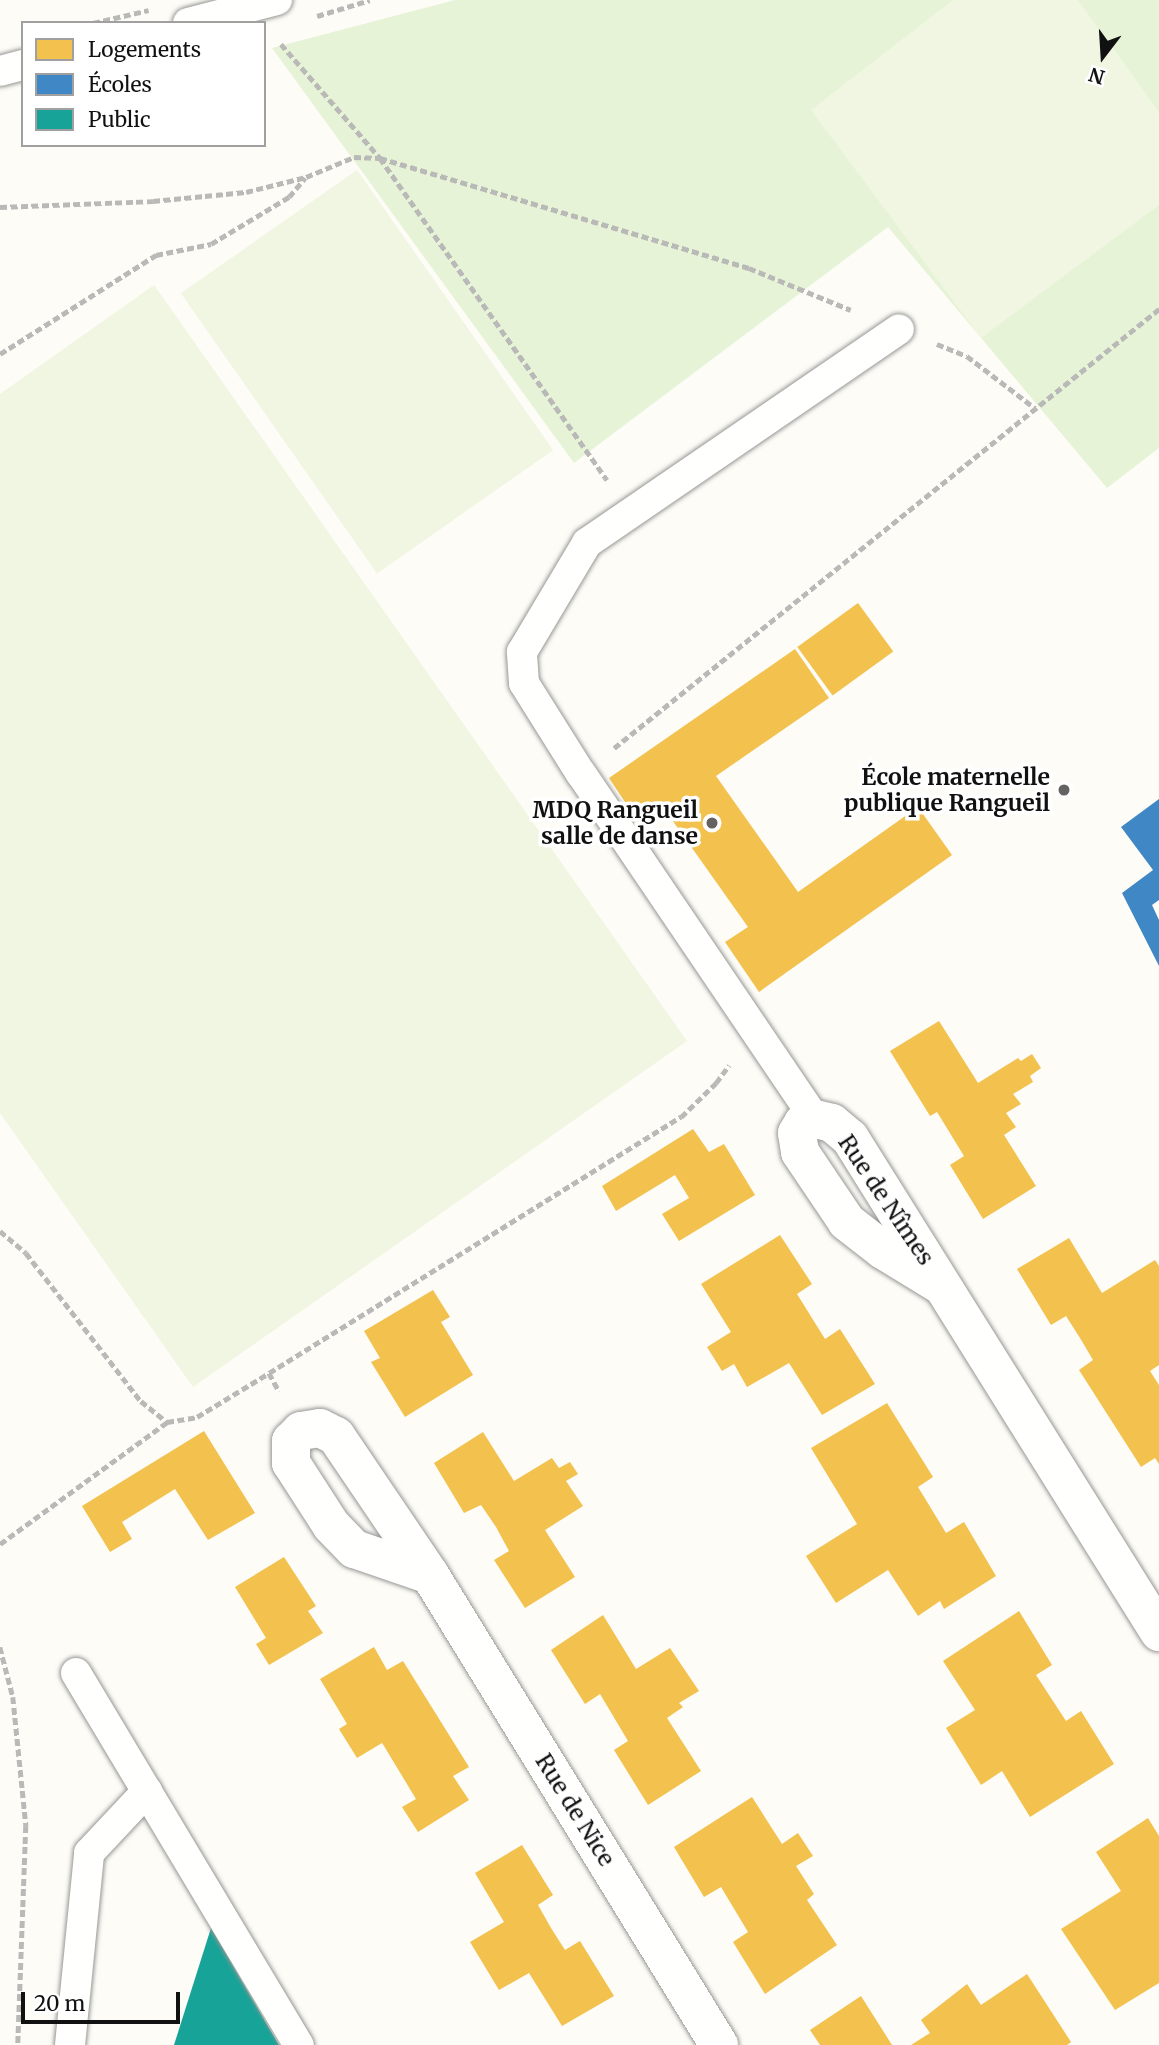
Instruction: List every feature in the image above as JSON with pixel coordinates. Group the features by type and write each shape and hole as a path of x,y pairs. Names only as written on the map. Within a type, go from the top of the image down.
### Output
{"street":[{"name":"Rue de Nîmes","path":"815,1119 832,1123 850,1138 1159,1632"},
{"name":"Rue de Nice","path":"301,1431 320,1428 336,1436 430,1574 719,2045"},
{"path":"301,1431 291,1441 291,1463 331,1525 354,1549 430,1574"}],"lane":[{"path":"196,21 277,0"},
{"path":"0,71 21,66"},
{"path":"815,1119 581,774 524,683 522,652 587,543 899,329"},
{"path":"76,1672 299,2045"},
{"path":"70,2045 89,1853 147,1791"}],"path":[{"path":"102,21 154,9"},
{"path":"277,40 380,158 630,514"},
{"path":"0,206 153,201 247,192 306,177 354,157 380,158 748,268 967,356 1035,408"},
{"path":"0,354 156,255 211,244 289,197 306,177"},
{"path":"581,774 1159,309"},
{"path":"0,1544 167,1422 197,1417 681,1117 716,1083 728,1066 763,1042"},
{"path":"0,1231 26,1253 141,1401 167,1422"},
{"path":"269,1373 301,1431"},
{"path":"0,1647 13,1697 26,1826 18,2045"}],"green space":[{"path":"455,0 1159,0 1159,448 1107,488 888,227 574,463 272,48"},
{"path":"953,0 1078,0 1159,112 1159,205 981,338 811,110"},
{"path":"357,170 553,450 377,573 181,293"},
{"path":"154,285 687,1041 193,1387 0,1113 0,394"}],"building: Logements":[{"path":"858,603 893,652 833,696 797,647"},
{"name":"MDQ Rangueil salle de danse","path":"795,649 829,698 716,776 798,892 918,807 952,855 759,992 725,942 748,927 670,817 683,809 679,804 643,829 609,778"},
{"path":"939,1021 978,1083 1018,1058 1021,1061 1032,1054 1041,1068 1030,1076 1033,1082 1013,1094 1021,1104 1006,1113 1016,1127 1004,1135 1036,1186 983,1219 950,1165 964,1156 937,1112 930,1116 890,1051"},
{"path":"693,1129 709,1152 724,1144 755,1195 679,1241 662,1214 689,1198 675,1175 616,1211 602,1186"},
{"path":"780,1235 812,1284 797,1294 825,1339 840,1329 875,1384 822,1415 789,1363 747,1387 734,1364 722,1371 707,1347 731,1332 701,1284"},
{"path":"1069,1238 1102,1293 1155,1260 1159,1266 1159,1365 1150,1371 1159,1385 1159,1464 1155,1458 1141,1467 1079,1370 1093,1360 1080,1338 1066,1316 1051,1325 1017,1269"},
{"path":"433,1290 450,1317 441,1322 473,1375 405,1417 371,1362 380,1358 364,1331"},
{"path":"887,1403 933,1477 918,1487 946,1533 964,1522 996,1576 944,1609 940,1601 918,1616 888,1570 836,1603 806,1556 857,1524 811,1448"},
{"path":"204,1431 255,1513 208,1540 175,1489 122,1522 132,1539 110,1552 82,1506"},
{"path":"483,1432 514,1481 552,1458 559,1468 570,1462 578,1474 566,1481 583,1506 545,1530 575,1577 525,1608 494,1560 509,1551 496,1527 481,1505 464,1513 434,1463"},
{"path":"284,1557 316,1606 308,1611 323,1633 269,1665 256,1644 266,1638 235,1587"},
{"path":"1019,1611 1052,1665 1036,1675 1066,1721 1081,1711 1114,1764 1030,1817 1002,1771 981,1785 946,1728 975,1710 943,1661"},
{"path":"603,1615 636,1669 670,1648 699,1691 679,1703 683,1707 667,1718 701,1771 648,1805 614,1750 628,1741 600,1694 585,1704 551,1650"},
{"path":"374,1647 387,1670 403,1661 469,1767 453,1776 469,1800 418,1832 402,1807 416,1799 384,1746 382,1743 357,1758 339,1729 347,1724 320,1679"},
{"path":"752,1797 782,1844 798,1833 813,1856 796,1866 814,1894 807,1900 837,1945 765,1994 733,1942 748,1932 721,1887 704,1897 674,1847"},
{"path":"1148,1818 1159,1836 1159,1983 1115,2010 1061,1929 1121,1891 1096,1852"},
{"path":"522,1845 553,1895 538,1905 551,1928 565,1950 580,1941 614,1996 562,2026 529,1973 499,1990 470,1942 504,1922 475,1873"},
{"path":"1027,1974 1071,2042 1067,2045 911,2045 930,2033 921,2020 967,1984 981,2005"},
{"path":"861,1996 892,2045 820,2045 810,2030"}],"building: Écoles":[{"path":"1159,799 1159,900 1152,905 1159,920 1159,966 1122,893 1153,870 1121,827"}],"building: Public":[{"path":"211,1928 279,2045 174,2045"}],"place":[{"name":"École maternelle publique Rangueil","path":"1064,790"},
{"name":"MDQ Rangueil salle de danse","path":"712,823"}]}
